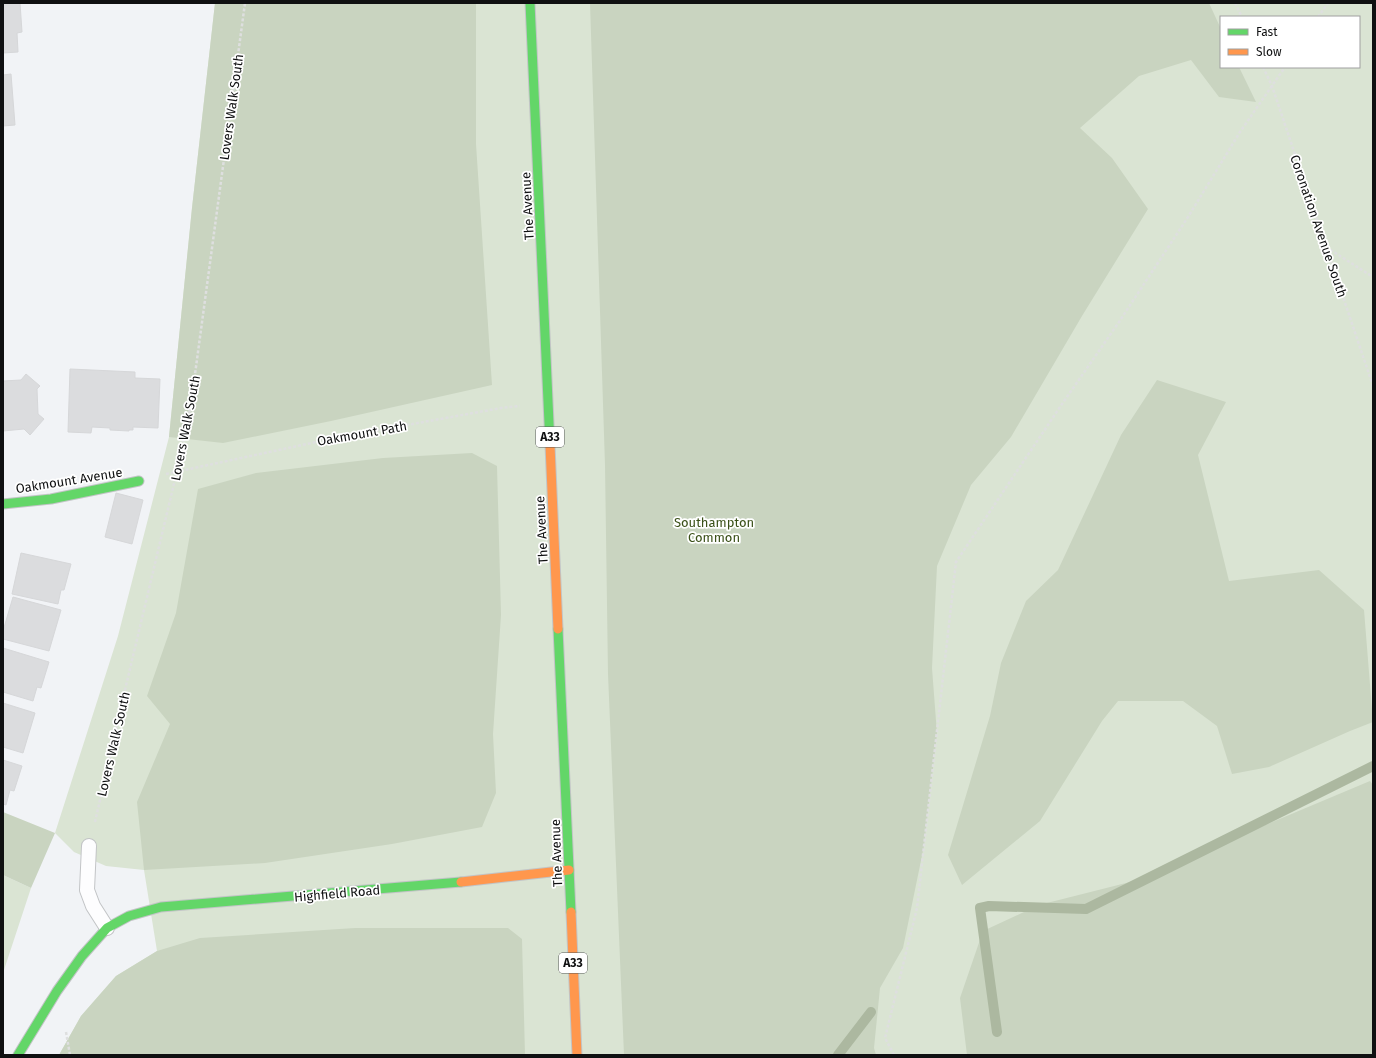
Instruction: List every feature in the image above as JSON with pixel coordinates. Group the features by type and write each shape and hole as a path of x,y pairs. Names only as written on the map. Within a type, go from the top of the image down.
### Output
{"main road":[{"name":"The Avenue","path":"530,3 577,1055"},
{"name":"Oakmount Avenue","path":"3,504 51,499 139,482"},
{"name":"Highfield Road","path":"18,1055 82,956 108,928 130,916 161,907 487,880 569,870"}],"lane":[{"path":"89,846 87,890 93,906 108,928"}],"path":[{"name":"Lovers Walk South","path":"89,846 177,471 191,404 245,3"},
{"path":"1236,3 1242,16"},
{"path":"1319,16 1328,3"},
{"name":"Coronation Avenue South","path":"1263,68 1272,86 1373,386"},
{"path":"894,1055 885,1038 917,908 956,562 1119,322 1188,217 1240,132 1284,68"},
{"path":"1326,246 1373,277"},
{"name":"Oakmount Path","path":"177,471 335,438 501,408 549,403"}],"green space":[{"name":"Southampton Common","path":"215,3 1373,3 1373,1055 59,1055 81,1016 116,976 157,951 144,870 106,866 74,852 55,833 118,636 169,437 192,208"},
{"path":"215,3 476,3 476,144 492,385 331,421 223,443 169,437 192,208"},
{"path":"590,3 1209,3 1220,27 1220,68 1239,68 1256,102 1219,97 1191,60 1139,76 1080,128 1112,158 1148,209 1082,316 1011,437 971,485 937,566 932,668 937,734 924,846 903,948 880,988 874,1048 876,1055 624,1055 608,674 605,465"},
{"path":"1157,380 1226,402 1198,455 1229,581 1319,570 1364,610 1373,722 1269,767 1232,774 1217,726 1183,701 1118,701 1102,721 1040,821 962,885 948,855 990,716 1001,663 1026,601 1058,570 1121,435"},
{"path":"472,453 497,466 501,615 493,734 496,793 482,827 392,844 265,863 144,870 137,802 170,724 147,696 176,613 198,489 256,473 383,458"},
{"path":"1370,781 1373,785 1373,1055 967,1055 960,998 983,931 1039,905 1130,882"},
{"path":"3,812 55,833 31,888 3,875"},
{"path":"3,875 31,888 3,973"},
{"path":"355,928 508,928 522,939 525,1055 59,1055 81,1016 116,976 157,951 200,938"}],"building":[{"path":"3,3 20,3 22,32 17,33 18,52 3,53"},
{"path":"11,74 15,125 3,126 3,75"},
{"path":"70,369 135,372 135,378 160,379 158,428 133,427 133,430 129,431 92,427 91,433 68,432"},
{"path":"26,374 40,386 37,389 38,414 44,419 30,435 24,429 3,431 3,381 21,380"},
{"path":"116,493 143,500 132,544 105,537"},
{"path":"21,553 71,564 64,590 61,590 58,604 12,594"},
{"path":"13,597 61,610 49,651 3,639 3,631"},
{"path":"3,648 49,662 41,688 37,687 33,701 3,692"},
{"path":"3,703 35,713 23,753 3,747"},
{"path":"3,760 22,766 14,791 10,790 6,805 3,804"}],"waterway":[{"path":"997,1032 980,908 989,906 1086,909 1373,766"},
{"path":"838,1055 871,1012"}],"traffic: fast":[{"path":"530,3 550,445"},
{"path":"3,504 51,499 139,481"},
{"path":"558,629 571,912"},
{"path":"18,1055 57,991 82,956 107,928 129,916 161,907 461,882"}],"traffic: slow":[{"path":"550,445 558,629"},
{"path":"461,882 569,870"},
{"path":"571,912 577,1055"}]}
